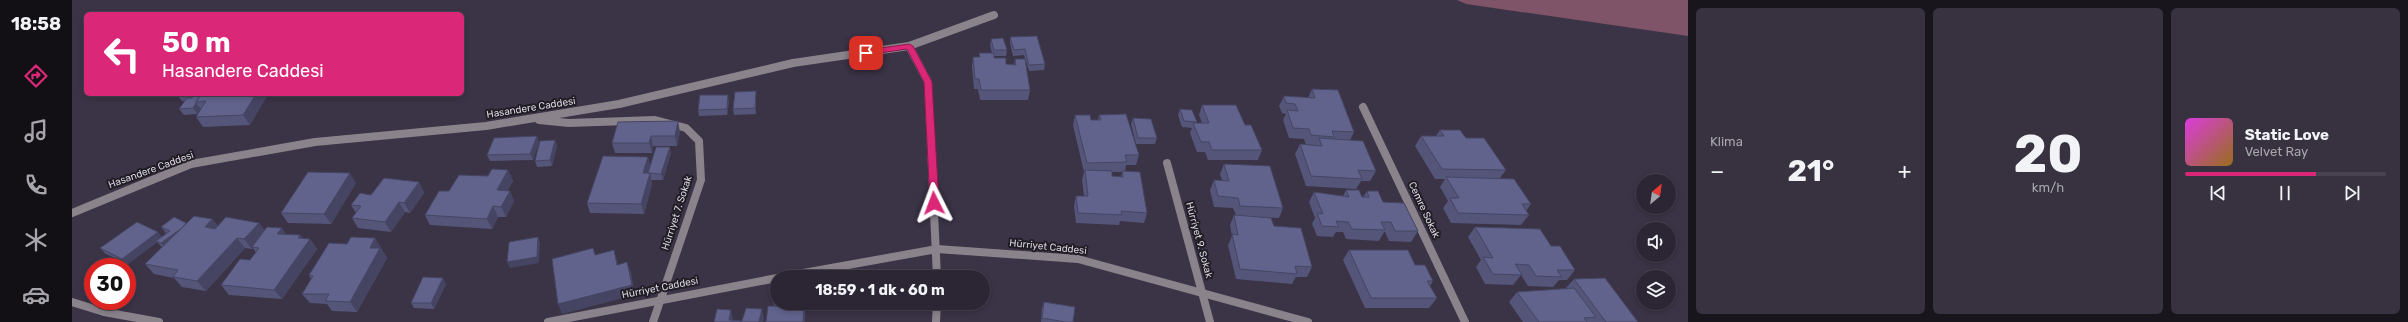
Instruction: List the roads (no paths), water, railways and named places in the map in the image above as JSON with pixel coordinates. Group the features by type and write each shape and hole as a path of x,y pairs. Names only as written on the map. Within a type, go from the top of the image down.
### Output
{"street":[{"name":"Hasandere Caddesi","path":"72,213 92,202 191,164 315,142 486,126 619,104 794,63 909,46 994,15"},
{"path":"909,46 928,82 937,270"},
{"name":"Cemre Sokak","path":"1363,107 1465,322"},
{"name":"Hürriyet 7. Sokak","path":"527,119 569,123 655,120 686,128 698,141 700,180 659,300 653,322"},
{"name":"Hürriyet 9. Sokak","path":"1167,163 1210,322"},
{"name":"Hürriyet Caddesi","path":"818,270 937,248 1078,259 1201,291 1308,322"},
{"name":"Hürriyet Caddesi","path":"548,322 770,279"},
{"path":"72,302 104,312 159,322"},
{"path":"936,310 936,322"}]}
